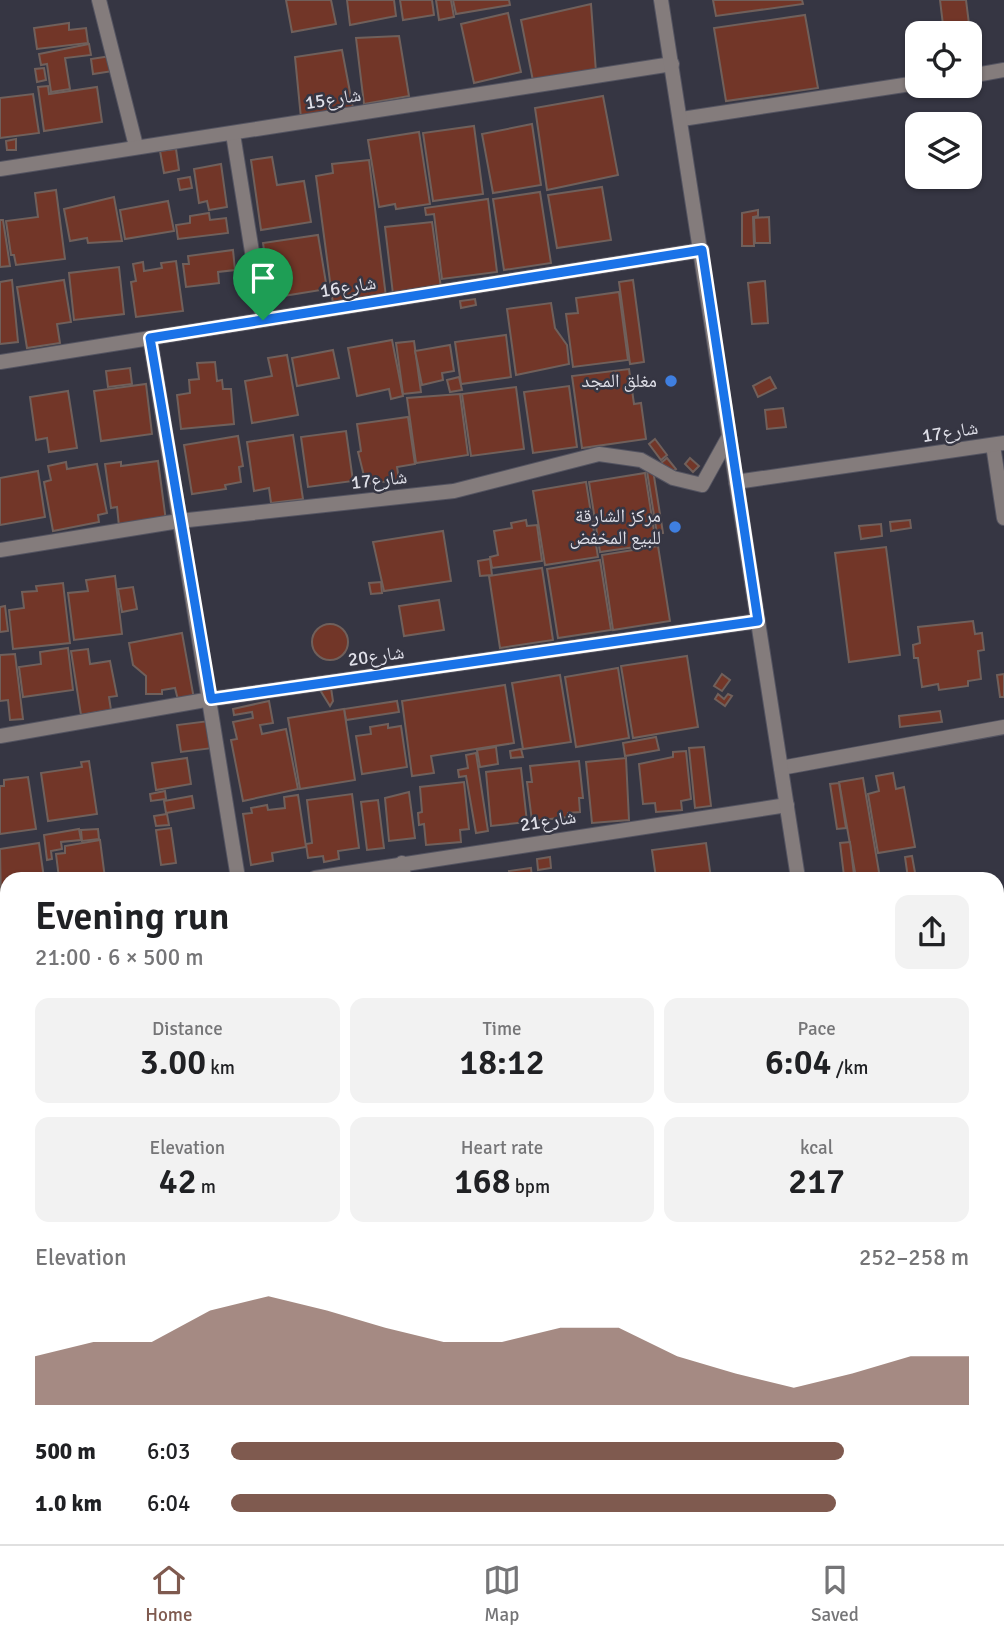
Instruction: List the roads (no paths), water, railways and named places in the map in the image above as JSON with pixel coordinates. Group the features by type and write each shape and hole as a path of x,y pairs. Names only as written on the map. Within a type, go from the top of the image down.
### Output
{"street":[{"path":"99,0 136,146"},
{"path":"661,0 682,119 797,872"},
{"name":"شارع15","path":"0,169 672,64"},
{"path":"982,74 1004,71"},
{"path":"682,119 905,85"},
{"path":"233,134 263,320"},
{"name":"شارع16","path":"0,362 702,250"},
{"path":"150,338 237,872"},
{"name":"شارع17","path":"0,550 179,521 454,491 599,454 641,460 673,478 702,485 729,438"},
{"path":"998,444 1004,518"},
{"name":"شارع17","path":"736,482 998,444"},
{"name":"شارع20","path":"0,736 211,699 758,621"},
{"path":"781,768 1004,727"},
{"name":"شارع21","path":"350,872 787,805"},
{"path":"402,863 403,872"}],"place":[{"name":"مغلق المجد","path":"671,381"},
{"name":"مركز الشارقة للبيع المخفض","path":"675,527"}]}
